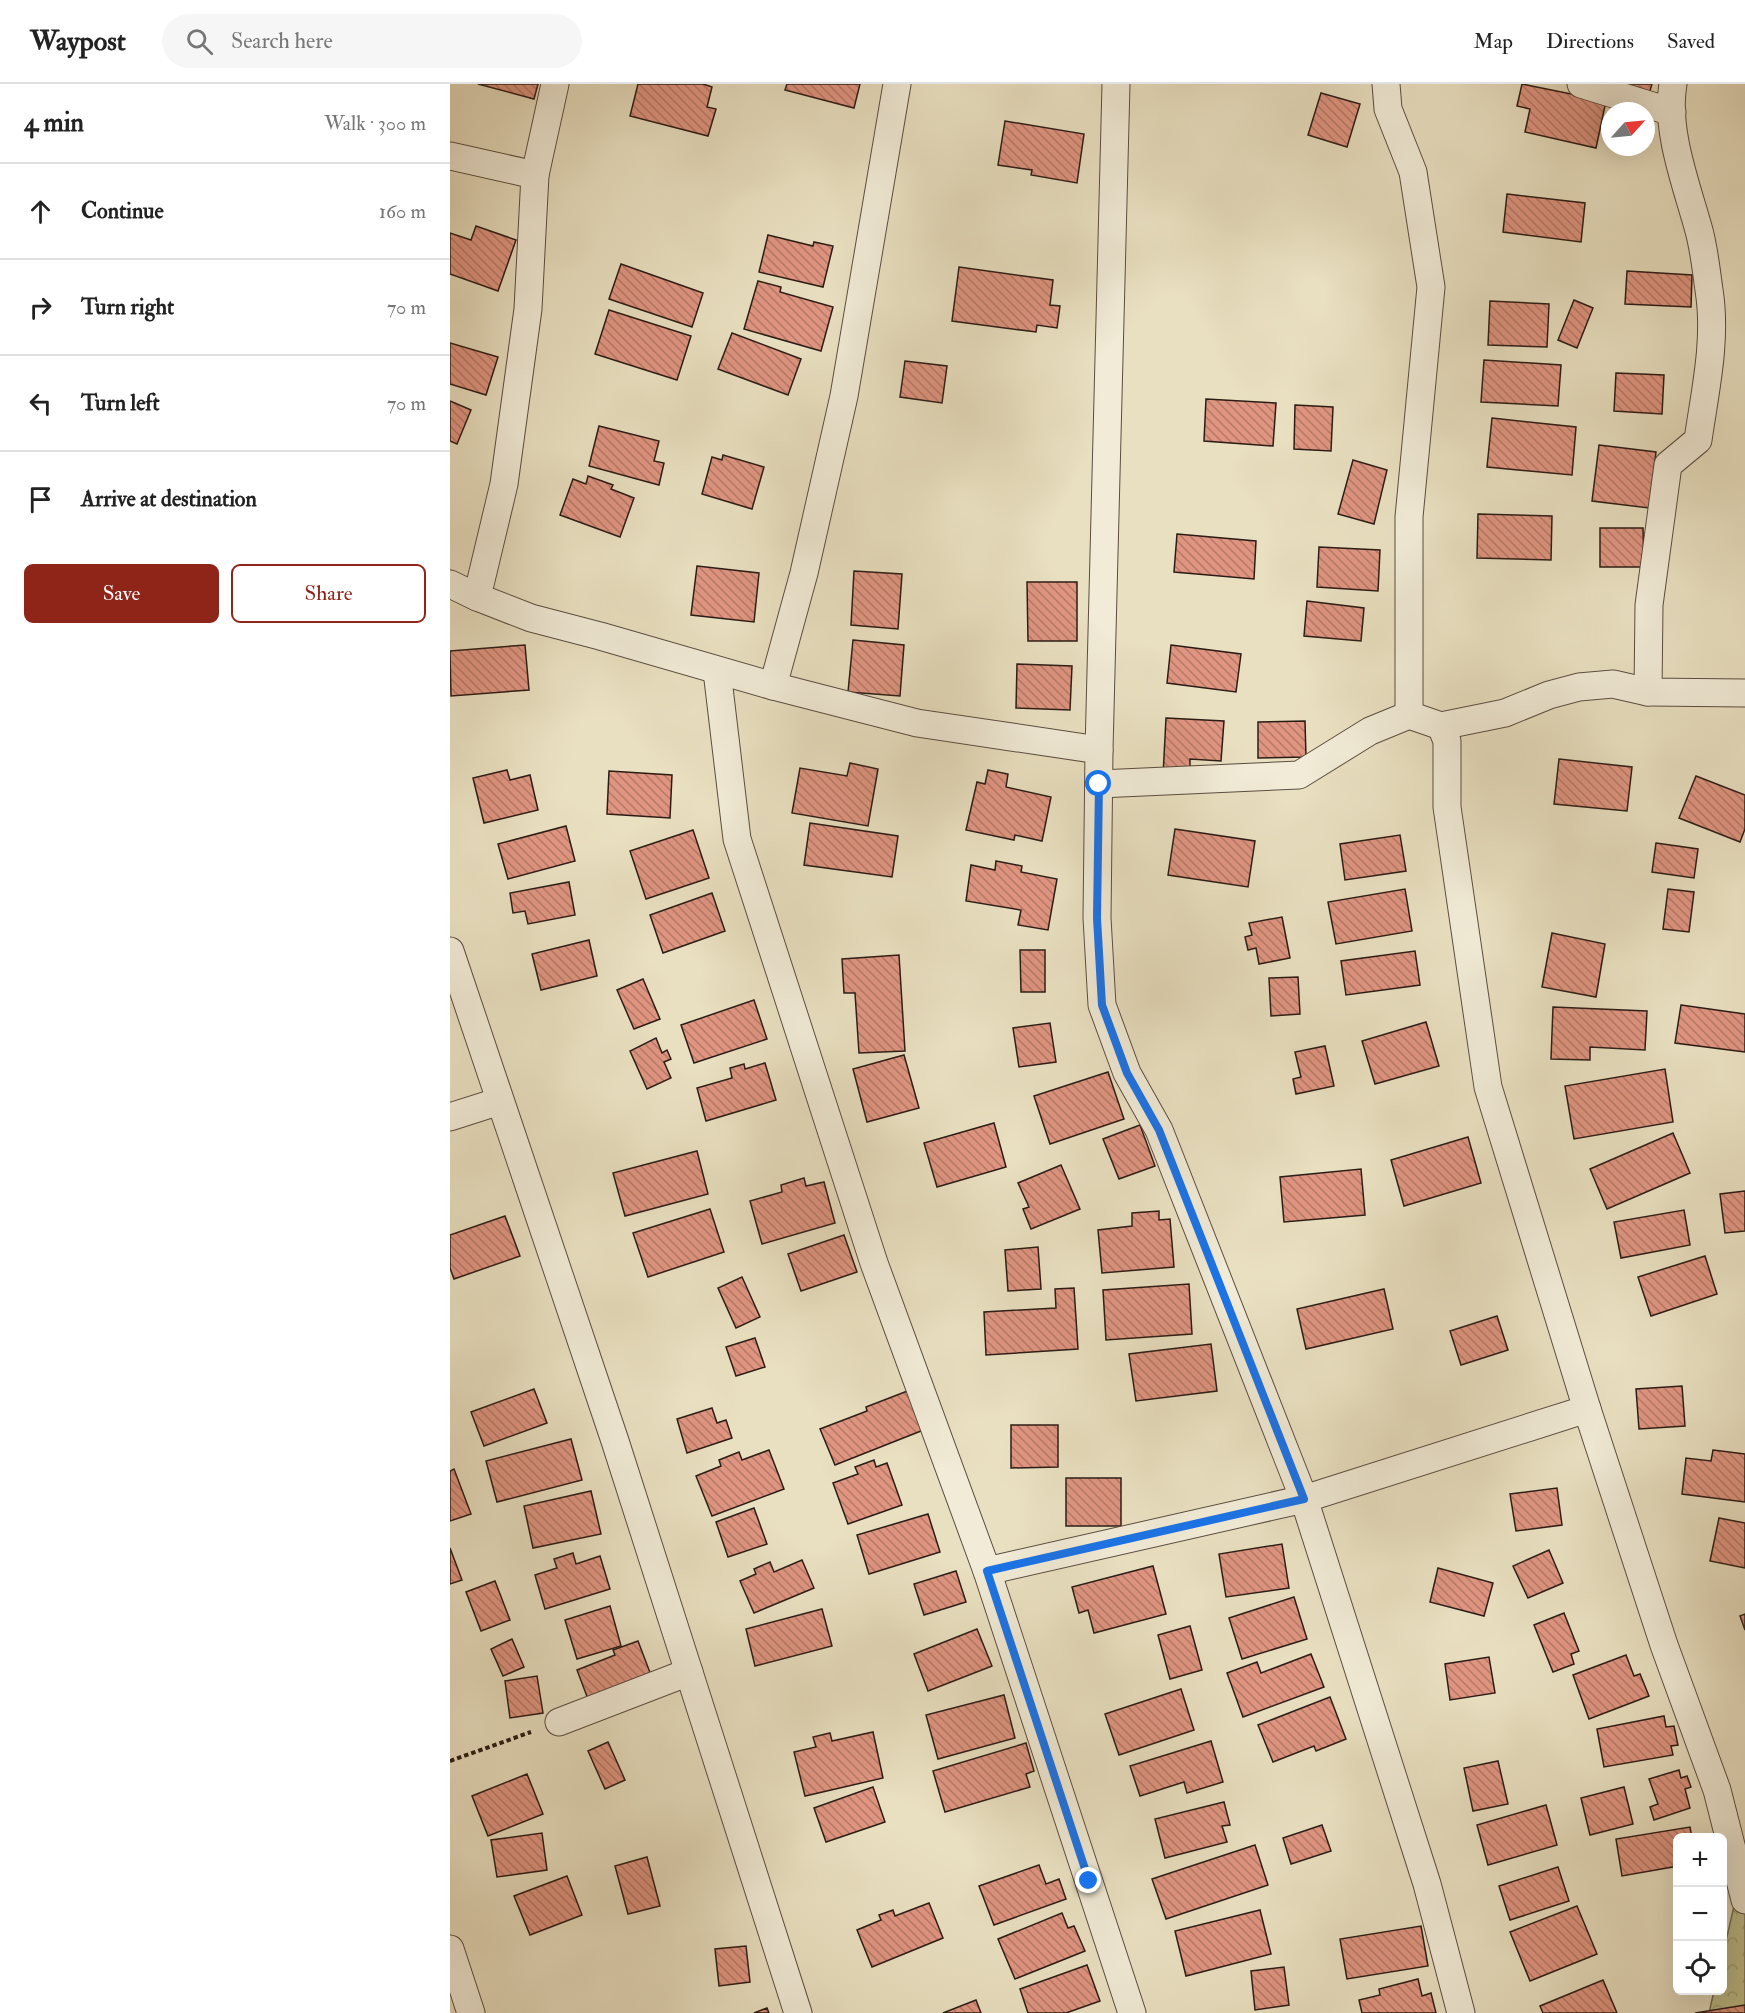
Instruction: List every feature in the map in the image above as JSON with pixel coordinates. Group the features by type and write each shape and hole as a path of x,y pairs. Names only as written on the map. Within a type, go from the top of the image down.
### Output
{"street":[{"path":"477,597 504,484 528,309 535,175 555,84"},
{"path":"773,686 804,573 844,396 897,84"},
{"path":"1116,84 1099,750 1097,918 1102,1005 1127,1073 1159,1130 1304,1499 1427,1884 1461,2013"},
{"path":"1386,84 1388,109 1413,172 1431,288 1409,517 1409,715"},
{"path":"1581,84 1672,112"},
{"path":"1648,692 1649,605 1668,465 1698,440 1711,349 1710,293 1699,229 1688,196 1676,141 1671,97 1673,84"},
{"path":"450,156 535,175"},
{"path":"450,584 531,618 600,636 717,672 917,723 1099,750"},
{"path":"717,672 737,839 874,1263 987,1571 1132,2013"},
{"path":"1099,784 1299,775 1370,731 1409,715 1442,726 1505,713 1549,695 1579,687 1613,684 1648,692 1745,693"},
{"path":"1442,726 1447,741 1447,807 1488,1087 1587,1409 1664,1645 1718,1790 1745,1900"},
{"path":"450,951 615,1441 798,2013"},
{"path":"450,1117 500,1101"},
{"path":"987,1571 1304,1499 1587,1409"},
{"path":"559,1722 689,1671"},
{"path":"450,1949 471,2013"}],"path":[{"path":"450,1761 559,1722"}],"green space":[{"path":"1745,1858 1745,2013 1709,2013 1713,1995 1727,1995 1727,1937"}],"building":[{"path":"478,84 538,84 534,99"},
{"path":"638,84 703,84 712,87 707,107 716,109 708,136 630,116"},
{"path":"787,84 860,84 854,108 785,90"},
{"path":"1522,84 1606,101 1601,102 1601,124 1596,148 1525,132 1530,109 1517,106"},
{"path":"1621,84 1652,84 1649,94"},
{"path":"1321,93 1360,104 1347,147 1308,135"},
{"path":"1005,121 1084,134 1077,183 1031,175 1032,170 998,165"},
{"path":"1507,194 1585,203 1581,242 1503,232"},
{"path":"476,226 516,240 498,291 450,274 450,233 471,240"},
{"path":"768,235 813,246 814,242 833,246 823,287 759,272"},
{"path":"621,264 703,293 692,327 609,299"},
{"path":"959,267 1053,280 1050,305 1060,306 1057,328 1037,325 1036,332 952,321"},
{"path":"1627,271 1692,275 1691,307 1625,304"},
{"path":"758,281 781,287 780,292 833,307 821,351 744,329"},
{"path":"1574,300 1593,308 1577,348 1558,340"},
{"path":"1490,301 1549,304 1547,347 1488,345"},
{"path":"609,310 691,336 677,380 595,354"},
{"path":"732,333 801,359 788,395 718,369"},
{"path":"450,343 498,357 486,395 450,384"},
{"path":"1484,360 1561,365 1558,406 1481,402"},
{"path":"905,361 947,366 942,403 900,397"},
{"path":"1616,373 1664,375 1662,414 1614,411"},
{"path":"1206,399 1276,403 1273,446 1204,441"},
{"path":"450,401 471,410 457,444 450,441"},
{"path":"1295,405 1333,407 1331,451 1294,449"},
{"path":"1492,418 1576,427 1572,475 1487,467"},
{"path":"599,426 659,441 654,461 664,463 659,485 589,466"},
{"path":"1599,445 1656,452 1649,508 1592,501"},
{"path":"723,455 764,467 752,509 702,494 712,457 722,460"},
{"path":"1353,460 1387,470 1374,524 1338,514"},
{"path":"588,476 613,485 611,489 634,498 620,537 560,515 573,479 586,484"},
{"path":"1478,514 1552,516 1551,560 1477,558"},
{"path":"1600,528 1643,528 1644,567 1600,567"},
{"path":"1177,534 1256,541 1254,579 1174,572"},
{"path":"1319,547 1380,550 1378,591 1317,587"},
{"path":"697,566 759,573 754,622 691,615"},
{"path":"854,571 902,574 898,629 851,625"},
{"path":"1027,582 1077,582 1077,641 1028,641"},
{"path":"1307,601 1364,608 1361,641 1304,636"},
{"path":"853,640 904,645 900,696 848,692"},
{"path":"525,645 529,690 451,696 450,651"},
{"path":"1171,645 1241,654 1236,692 1167,683"},
{"path":"1017,664 1072,666 1070,710 1016,708"},
{"path":"1166,718 1224,721 1221,761 1190,759 1190,778 1163,776"},
{"path":"1305,721 1306,757 1258,758 1258,722"},
{"path":"1559,759 1632,767 1627,811 1554,804"},
{"path":"850,763 878,769 868,826 792,813 800,768 847,776"},
{"path":"507,770 510,780 530,775 538,810 484,823 473,778"},
{"path":"988,770 1008,774 1006,787 1051,797 1042,841 1015,835 1014,840 966,830 977,782 985,784"},
{"path":"609,771 672,775 670,818 607,814"},
{"path":"1696,776 1745,795 1745,829 1740,842 1679,818"},
{"path":"810,823 898,836 892,877 804,865"},
{"path":"566,826 575,861 508,879 498,844"},
{"path":"1175,829 1255,841 1248,887 1168,875"},
{"path":"693,830 709,878 646,899 630,851"},
{"path":"1400,835 1406,871 1345,880 1340,844"},
{"path":"1656,843 1698,849 1694,878 1652,872"},
{"path":"996,861 1022,866 1021,872 1057,879 1048,930 1018,925 1021,910 966,901 971,865 995,870"},
{"path":"569,882 575,915 528,924 525,911 513,913 510,893"},
{"path":"1405,889 1412,931 1336,944 1328,902"},
{"path":"1668,889 1694,892 1689,932 1663,929"},
{"path":"712,893 725,931 663,953 650,915"},
{"path":"1282,917 1290,958 1259,964 1256,948 1248,950 1245,937 1252,935 1249,923"},
{"path":"1552,933 1605,944 1596,997 1542,987"},
{"path":"589,940 597,976 541,990 532,954"},
{"path":"1020,950 1045,950 1045,992 1021,992"},
{"path":"1415,951 1420,985 1346,995 1341,961"},
{"path":"899,955 905,1051 859,1053 855,993 844,993 842,959"},
{"path":"1298,977 1300,1014 1271,1016 1269,978"},
{"path":"643,979 660,1019 634,1029 617,990"},
{"path":"754,1000 767,1039 694,1063 681,1025"},
{"path":"1681,1005 1745,1014 1745,1052 1675,1043"},
{"path":"1553,1007 1647,1011 1645,1050 1590,1047 1590,1060 1551,1059"},
{"path":"1426,1022 1439,1066 1375,1084 1362,1041"},
{"path":"1050,1023 1056,1062 1019,1067 1013,1028"},
{"path":"656,1038 662,1053 667,1050 671,1059 664,1062 671,1078 647,1089 630,1051"},
{"path":"1325,1046 1334,1086 1296,1094 1293,1079 1301,1077 1295,1052"},
{"path":"904,1055 919,1108 867,1122 853,1069"},
{"path":"765,1063 776,1100 706,1121 697,1088 732,1078 730,1068 744,1064 745,1069"},
{"path":"1665,1069 1673,1122 1574,1139 1565,1086"},
{"path":"1108,1072 1124,1119 1050,1144 1034,1096"},
{"path":"994,1123 1006,1167 937,1187 924,1143"},
{"path":"1140,1125 1155,1166 1119,1179 1103,1139"},
{"path":"1673,1133 1690,1173 1607,1209 1590,1169"},
{"path":"1468,1137 1481,1183 1404,1206 1391,1160"},
{"path":"697,1151 708,1194 625,1216 613,1173"},
{"path":"1061,1165 1080,1209 1031,1229 1023,1209 1029,1207 1018,1183"},
{"path":"1361,1169 1365,1215 1284,1222 1280,1177"},
{"path":"804,1178 806,1186 824,1182 835,1223 762,1244 750,1201 782,1192 781,1185"},
{"path":"1745,1191 1745,1231 1725,1233 1720,1194"},
{"path":"710,1209 724,1252 648,1277 633,1233"},
{"path":"1684,1210 1690,1245 1621,1258 1614,1222"},
{"path":"1159,1211 1159,1220 1170,1219 1174,1267 1102,1273 1098,1230 1132,1226 1132,1213"},
{"path":"505,1216 520,1256 454,1279 450,1268 450,1235"},
{"path":"844,1235 857,1272 801,1291 788,1254"},
{"path":"1038,1247 1041,1289 1008,1291 1005,1250"},
{"path":"1705,1256 1717,1294 1651,1316 1638,1277"},
{"path":"742,1277 760,1317 736,1328 718,1288"},
{"path":"1189,1284 1192,1334 1106,1340 1103,1290"},
{"path":"1074,1288 1078,1349 986,1355 984,1312 1056,1308 1055,1289"},
{"path":"1384,1289 1393,1329 1306,1349 1297,1309"},
{"path":"1497,1316 1508,1350 1461,1365 1450,1331"},
{"path":"755,1338 765,1367 736,1376 726,1347"},
{"path":"1211,1344 1217,1391 1136,1401 1129,1354"},
{"path":"1682,1386 1685,1426 1639,1429 1636,1389"},
{"path":"534,1389 547,1423 484,1446 471,1412"},
{"path":"910,1390 926,1429 835,1465 820,1429 867,1411 866,1407"},
{"path":"712,1408 717,1423 726,1420 732,1438 687,1453 677,1419"},
{"path":"1011,1425 1058,1425 1058,1467 1011,1468"},
{"path":"571,1439 582,1480 497,1502 486,1461"},
{"path":"769,1450 784,1489 712,1516 696,1476 721,1466 719,1460 739,1452 742,1460"},
{"path":"1713,1450 1745,1454 1745,1502 1682,1494 1686,1458 1711,1461"},
{"path":"874,1460 876,1467 887,1463 902,1505 848,1524 833,1483 858,1474 855,1467"},
{"path":"454,1469 471,1514 450,1521 450,1471"},
{"path":"1066,1478 1121,1478 1121,1526 1066,1526"},
{"path":"1557,1488 1562,1525 1516,1531 1510,1494"},
{"path":"591,1491 601,1534 533,1548 524,1506"},
{"path":"754,1508 767,1544 728,1557 716,1522"},
{"path":"928,1514 940,1552 869,1574 857,1535"},
{"path":"1719,1518 1745,1523 1745,1568 1710,1561"},
{"path":"1282,1544 1289,1588 1226,1597 1219,1554"},
{"path":"450,1548 462,1580 450,1584"},
{"path":"1549,1550 1563,1583 1528,1598 1513,1566"},
{"path":"573,1553 576,1564 600,1556 610,1589 545,1609 535,1575 557,1568 554,1559"},
{"path":"802,1560 814,1588 754,1613 740,1581 756,1574 754,1569 770,1562 774,1572"},
{"path":"1153,1566 1166,1614 1094,1633 1088,1610 1079,1613 1072,1587"},
{"path":"1438,1568 1493,1583 1484,1616 1430,1602"},
{"path":"956,1571 966,1602 924,1615 914,1584"},
{"path":"495,1581 510,1620 481,1631 466,1592"},
{"path":"1294,1597 1307,1639 1242,1659 1229,1618"},
{"path":"610,1606 621,1646 577,1659 565,1620"},
{"path":"822,1609 832,1646 755,1666 746,1629"},
{"path":"1564,1613 1579,1651 1571,1654 1574,1664 1553,1672 1534,1625"},
{"path":"1745,1614 1745,1630 1740,1616"},
{"path":"1190,1626 1202,1670 1170,1679 1158,1635"},
{"path":"977,1629 992,1666 928,1691 914,1654"},
{"path":"512,1639 524,1667 503,1676 491,1649"},
{"path":"638,1641 654,1683 591,1707 577,1670 615,1655 613,1650"},
{"path":"1311,1654 1324,1687 1243,1717 1227,1673 1257,1662 1261,1673"},
{"path":"1626,1655 1634,1676 1640,1674 1649,1696 1589,1719 1573,1675"},
{"path":"1489,1657 1495,1693 1450,1700 1445,1664"},
{"path":"537,1676 543,1713 510,1718 505,1681"},
{"path":"1181,1689 1194,1730 1119,1755 1105,1714"},
{"path":"1004,1695 1015,1738 938,1759 926,1715"},
{"path":"1330,1697 1346,1739 1316,1751 1314,1746 1273,1762 1258,1725"},
{"path":"1664,1716 1666,1727 1674,1726 1678,1745 1671,1746 1673,1755 1604,1767 1597,1729"},
{"path":"873,1732 883,1778 805,1796 794,1752 816,1747 813,1737 830,1733 832,1741"},
{"path":"1211,1741 1223,1782 1187,1793 1184,1782 1140,1796 1130,1766"},
{"path":"608,1742 625,1780 605,1789 588,1751"},
{"path":"1026,1743 1034,1771 1026,1774 1030,1787 945,1812 933,1771"},
{"path":"1498,1761 1508,1804 1473,1811 1464,1768"},
{"path":"1679,1770 1681,1778 1687,1776 1691,1787 1685,1789 1690,1808 1654,1820 1650,1807 1658,1804 1649,1779"},
{"path":"527,1774 543,1814 488,1836 472,1796"},
{"path":"873,1787 885,1822 826,1842 814,1808"},
{"path":"1624,1787 1633,1824 1590,1835 1581,1798"},
{"path":"1224,1802 1230,1825 1222,1826 1227,1842 1165,1858 1155,1819"},
{"path":"1546,1805 1557,1845 1488,1865 1477,1825"},
{"path":"1322,1825 1331,1851 1291,1864 1283,1838"},
{"path":"1690,1827 1691,1833 1673,1833 1673,1867 1622,1876 1616,1839"},
{"path":"542,1833 547,1870 497,1877 491,1840"},
{"path":"1255,1845 1268,1885 1166,1919 1152,1879"},
{"path":"647,1857 660,1906 628,1914 615,1866"},
{"path":"1039,1865 1046,1884 1059,1879 1066,1899 994,1925 979,1886"},
{"path":"1558,1867 1569,1901 1510,1920 1499,1886"},
{"path":"567,1876 582,1915 530,1935 514,1896"},
{"path":"929,1903 943,1938 872,1967 857,1930 881,1920 879,1915 893,1910 895,1916"},
{"path":"1577,1906 1597,1954 1530,1981 1510,1932"},
{"path":"1260,1910 1271,1954 1186,1976 1175,1931"},
{"path":"1062,1913 1068,1928 1074,1926 1085,1951 1015,1979 998,1939"},
{"path":"1421,1926 1428,1966 1347,1979 1340,1939"},
{"path":"746,1946 750,1982 719,1986 715,1949"},
{"path":"1087,1965 1100,2001 1066,2013 1028,2013 1020,1989"},
{"path":"1284,1967 1289,2005 1255,2010 1251,1971"},
{"path":"1418,1979 1422,1996 1431,1993 1436,2013 1362,2013 1359,2000 1380,1995 1379,1989"},
{"path":"1603,1980 1617,2013 1543,2013 1540,2006"},
{"path":"976,2000 981,2013 943,2013"},
{"path":"1745,2005 1745,2013 1695,2013"},
{"path":"767,2008 769,2013 754,2013"}],"route":[{"path":"1089,1881 987,1571 1304,1499 1159,1130 1127,1073 1102,1005 1097,918 1099,784"}]}
